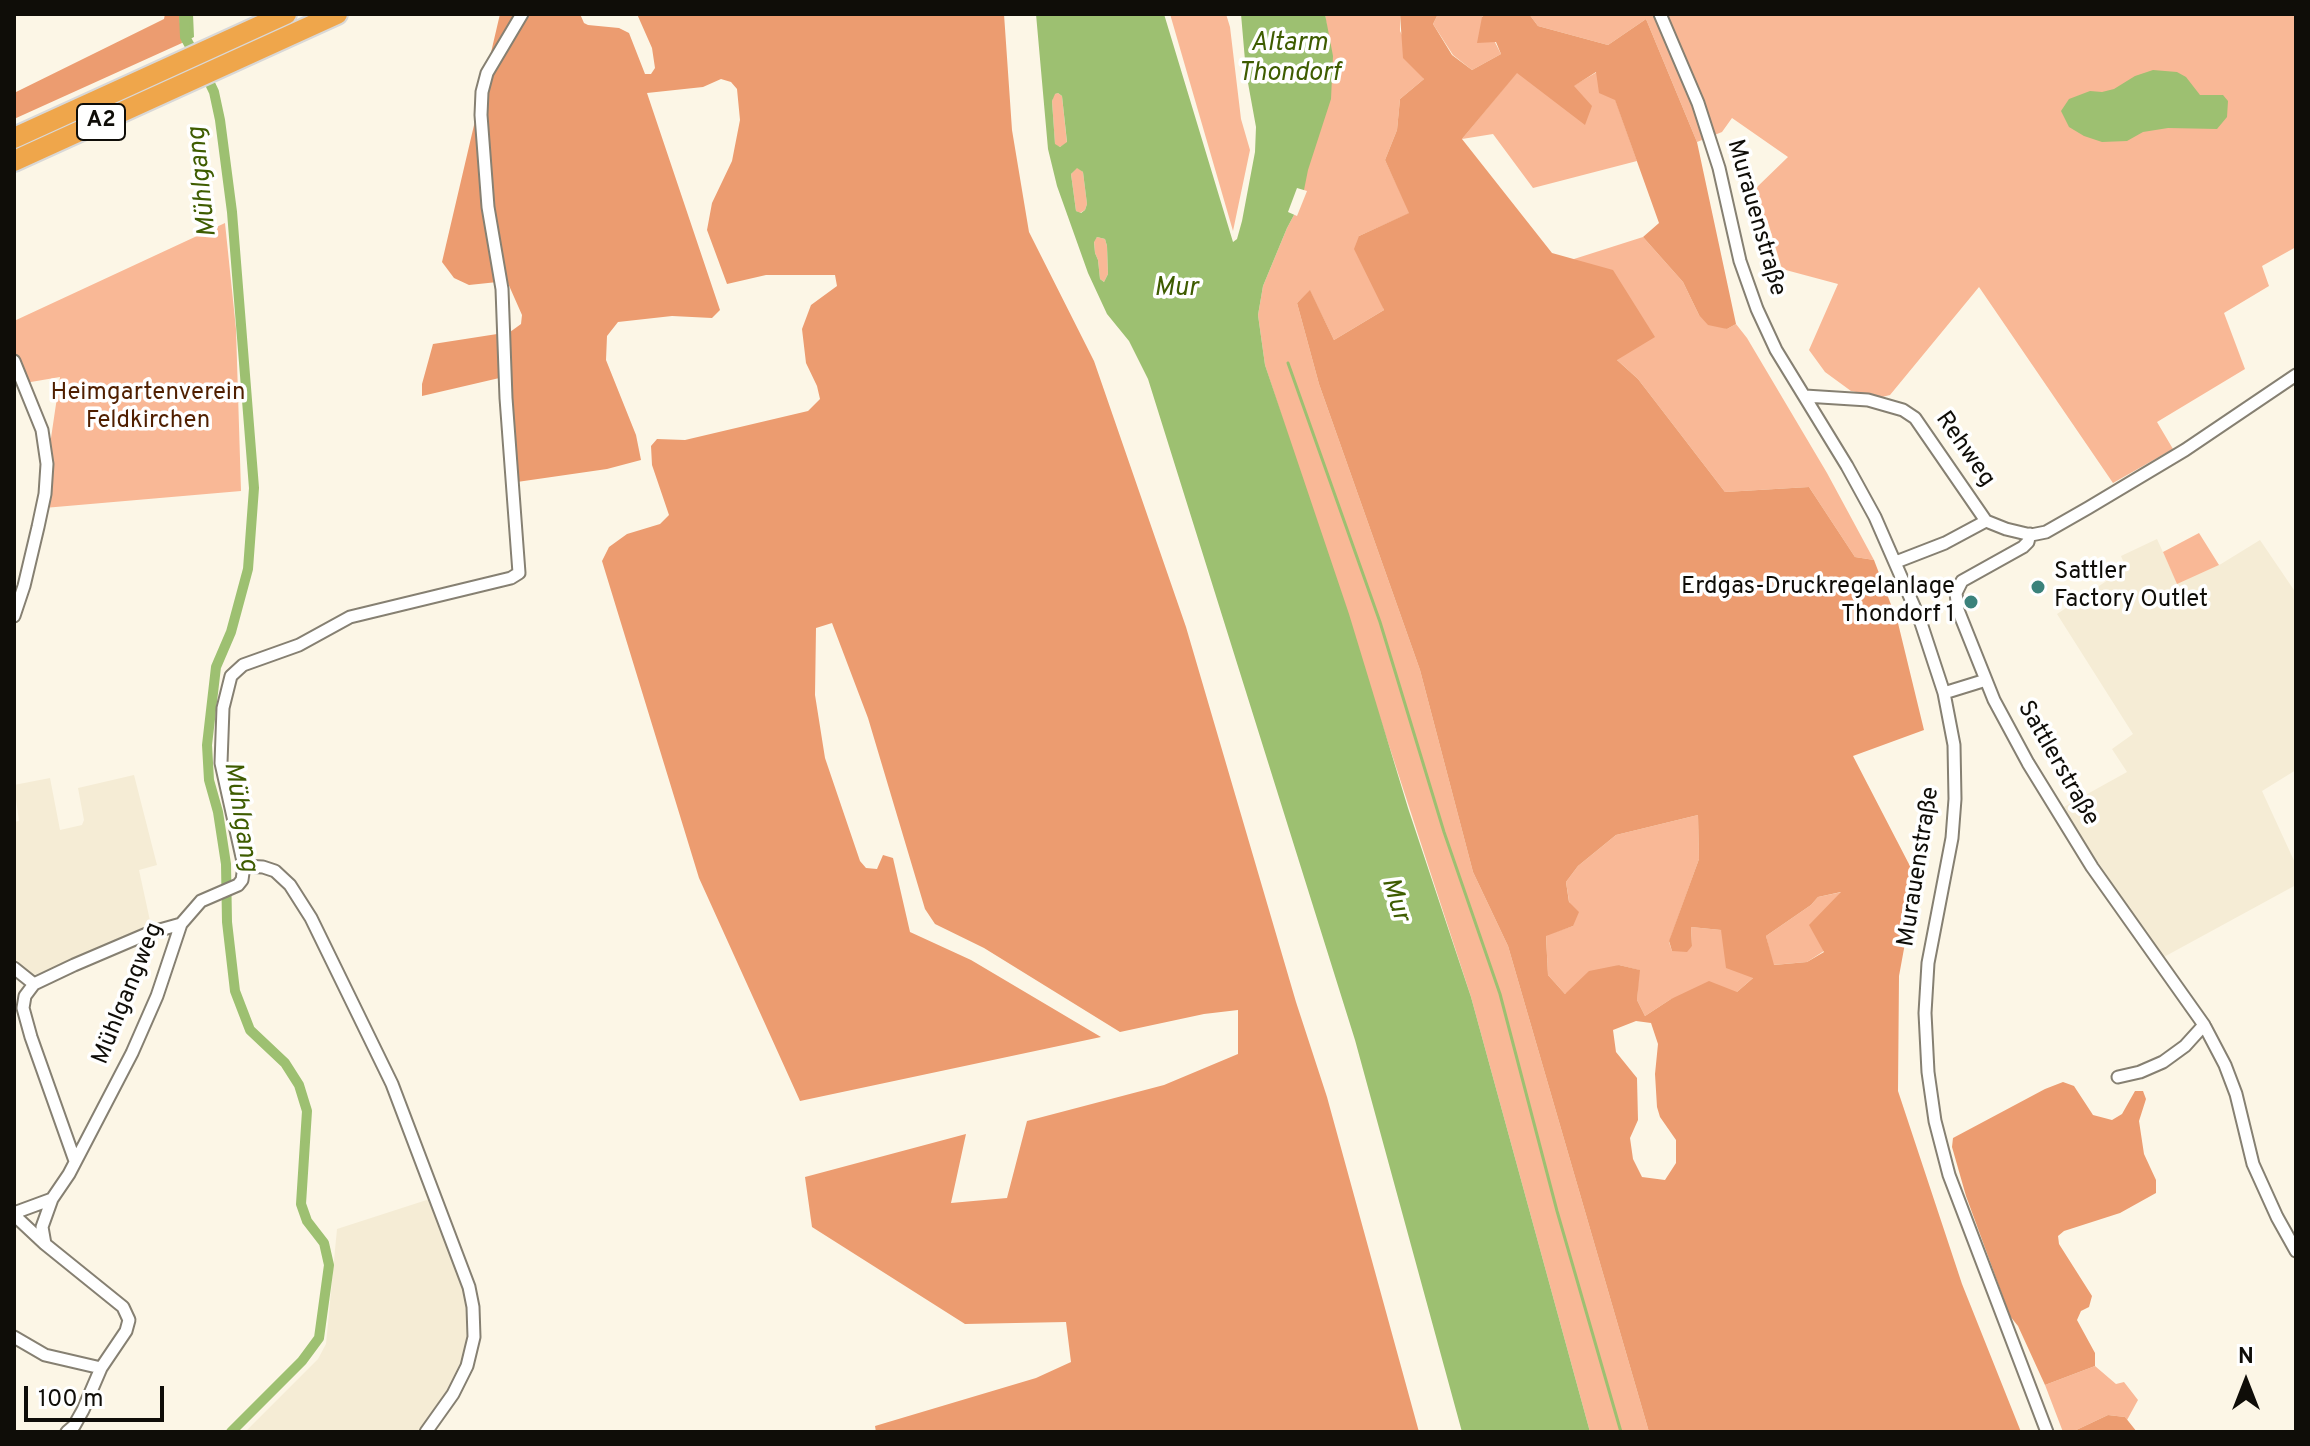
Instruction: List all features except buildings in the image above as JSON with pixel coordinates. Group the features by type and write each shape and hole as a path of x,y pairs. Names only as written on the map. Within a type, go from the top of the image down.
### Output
{"highway":[{"name":"A2","path":"14,138 286,14"},
{"name":"A2","path":"14,161 337,14"}],"street":[{"path":"426,1432 467,1366 474,1337 472,1297 392,1084 311,918 290,885 275,871 244,866 222,772 220,747 225,691 236,669 299,645 350,617 511,578 519,573 506,398 502,289 488,207 481,115 487,73 522,14"},
{"name":"Murauenstraße","path":"1660,14 1698,103 1719,168 1740,261 1757,309 1776,350 1847,466 1896,562 1920,620 1944,693 1954,745 1955,799 1952,838 1928,963 1925,1013 1928,1072 1935,1121 1949,1175 2047,1432"},
{"path":"14,361 42,430 47,464 38,527 14,616"},
{"name":"Sattlerstraße","path":"2296,375 2185,450 2046,532 2031,534 2026,545 1966,577 1957,588 1958,610 1986,680 2028,763 2092,867 2204,1025 2225,1065 2236,1094 2253,1164 2296,1251"},
{"name":"Rehweg","path":"1805,396 1889,404 1915,418 1986,521 2031,534"},
{"name":"Rehweg","path":"1896,562 1945,543 1986,521"},
{"path":"1944,693 1986,680"},
{"name":"Mühlgangweg","path":"45,1244 42,1227 52,1199 132,1053 157,996 181,924 201,901 232,888 242,880 244,866"},
{"path":"75,1161 23,1008 25,996 34,984 149,933 181,924"},
{"path":"14,968 34,984"},
{"path":"2118,1077 2163,1062 2185,1046 2204,1025"},
{"path":"52,1199 14,1214 45,1244 123,1307 129,1320 126,1331 101,1368 73,1430"},
{"path":"14,1337 45,1355 101,1368"}],"shaded area":[{"path":"165,14 179,14 182,43 14,119 14,93 164,19"},
{"path":"500,14 580,14 588,25 619,28 629,33 645,74 651,74 655,68 652,48 637,14 1004,14 1012,130 1029,232 1094,361 1186,627 1327,1097 1419,1432 876,1432 875,1426 1036,1378 1071,1362 1066,1322 965,1324 812,1227 805,1177 966,1134 951,1203 1007,1198 1027,1121 1164,1085 1238,1054 1238,1010 1120,1032 984,948 935,924 925,909 868,718 832,623 816,628 815,695 825,758 860,861 866,868 877,869 883,855 893,858 910,932 971,960 1101,1037 800,1101 699,878 602,561 609,547 627,534 660,524 669,515 652,465 651,446 657,439 685,440 808,411 820,399 806,363 802,329 811,305 837,286 835,275 766,275 727,284 707,230 712,203 732,161 740,120 737,89 731,82 721,79 703,87 647,93 720,310 712,318 672,316 618,322 607,336 606,360 636,435 641,460 607,469 517,482 508,376 422,396 422,384 433,344 510,332 521,324 522,315 507,281 469,285 454,278 442,262"},
{"path":"1400,14 1438,14 1433,24 1452,55 1472,70 1501,54 1496,42 1477,43 1482,17 1486,14 1529,14 1538,26 1608,45 1646,19 1697,142 1736,324 1727,329 1708,325 1699,315 1683,282 1643,237 1659,223 1615,100 1599,93 1596,72 1574,86 1592,106 1585,125 1517,73 1462,139 1552,253 1613,270 1655,337 1617,360 1638,379 1725,492 1809,487 1855,557 1874,560 1898,623 1924,730 1853,756 1911,868 1912,905 1899,976 1898,1091 1962,1284 2021,1432 1649,1432 1508,946 1473,872 1420,670 1319,384 1297,303 1310,290 1334,340 1384,310 1354,249 1359,236 1409,213 1385,160 1397,130 1400,99 1424,79 1403,58","holes":["1698,815 1699,859 1669,941 1672,951 1687,952 1692,946 1691,927 1721,930 1726,968 1753,978 1737,992 1709,981 1671,999 1645,1016 1637,1000 1640,970 1619,965 1589,971 1565,994 1548,975 1546,936 1573,926 1579,912 1569,902 1566,882 1578,866 1616,835","1841,892 1809,925 1824,952 1807,962 1774,965 1766,936 1818,897","1636,1021 1651,1023 1658,1044 1655,1074 1657,1107 1676,1140 1676,1163 1665,1180 1642,1177 1633,1159 1630,1138 1638,1120 1637,1078 1616,1052 1613,1030"]},
{"path":"2157,539 2177,583 2221,564 2260,540 2296,593 2296,770 2262,791 2296,865 2296,885 2162,958 2062,808 2127,772 2112,749 2133,734 2057,614 2126,568 2121,556"},
{"path":"134,775 157,865 139,870 152,930 24,979 14,971 14,822 19,821 14,785 50,778 60,830 82,825 84,820 78,788"},
{"path":"2063,1082 2074,1086 2093,1115 2112,1120 2122,1114 2135,1091 2143,1091 2146,1099 2139,1121 2144,1154 2156,1180 2156,1193 2120,1213 2064,1231 2058,1236 2059,1244 2092,1296 2089,1307 2081,1311 2077,1320 2095,1353 2095,1366 2045,1385 2018,1326 2010,1316 1966,1196 1952,1147 1953,1138"},
{"path":"439,1196 477,1293 479,1341 464,1388 433,1432 245,1432 318,1359 326,1344 337,1229"},
{"path":"2108,1415 2125,1417 2137,1432 2072,1432"}],"green space":[{"path":"1170,14 1226,14 1230,27 1241,119 1250,150 1233,231"},
{"path":"1325,14 1400,14 1400,31 1424,79 1400,99 1397,130 1385,160 1410,213 1359,236 1384,310 1334,340 1310,291 1297,303 1319,384 1420,670 1473,872 1508,946 1649,1432 1590,1432 1471,997 1265,365 1258,315 1263,286 1302,200 1327,28"},
{"path":"1438,14 1486,14 1482,17 1501,54 1472,70 1453,55 1433,24"},
{"path":"1529,14 2296,14 2296,247 2262,266 2269,286 2224,313 2245,369 2157,422 2173,449 2113,483 1979,287 1890,395 1882,397 1851,391 1825,372 1809,350 1838,284 1782,269 1767,219 1758,212 1756,188 1788,157 1732,118 1722,132 1697,142 1646,19 1608,45 1538,26"},
{"path":"1517,72 1573,86 1597,72 1615,99 1637,161 1533,188 1493,134 1462,139"},
{"path":"1054,94 1062,96 1067,143 1060,147 1055,145 1052,101"},
{"path":"1077,167 1083,172 1087,204 1080,213 1076,211 1071,174"},
{"name":"Heimgartenverein Feldkirchen","path":"225,223 236,329 241,491 44,508 46,439 51,438 60,377 25,383 14,352 14,321"},
{"path":"1097,237 1105,239 1107,246 1108,274 1104,282 1100,279 1095,253 1094,241"},
{"path":"1643,237 1683,282 1699,315 1727,329 1736,324 1747,338 1827,473 1874,560 1855,557 1809,487 1725,492 1638,379 1616,359 1574,259"},
{"path":"2199,533 2219,565 2177,584 2163,552"},
{"path":"1698,815 1699,859 1669,942 1672,951 1692,946 1691,927 1721,930 1754,977 1737,992 1671,999 1645,1016 1637,1000 1639,970 1619,965 1565,994 1548,975 1546,935 1573,926 1566,882 1578,866 1616,835"},
{"path":"1842,892 1829,907 1824,951 1807,962 1773,965 1766,936 1818,897"},
{"path":"2095,1366 2116,1384 2124,1382 2138,1400 2127,1420 2108,1415 2072,1432 2063,1432 2045,1385"}],"water":[{"path":"179,14 193,14 194,37 182,43"},
{"name":"Mur","path":"1036,14 1164,14 1233,242 1237,239 1242,221 1255,152 1256,127 1246,72 1241,14 1325,14 1333,56 1331,99 1308,170 1302,200 1263,286 1258,315 1265,365 1349,614 1408,808 1471,997 1590,1432 1462,1432 1355,1040 1148,379 1129,341 1107,314 1088,273 1057,186 1048,149","holes":["1058,93 1062,96 1067,142 1060,147 1055,144 1052,101","1077,168 1083,172 1087,204 1081,213 1076,211 1071,174","1097,237 1105,239 1107,246 1108,274 1104,282 1100,279 1094,242"]},
{"path":"2153,70 2177,72 2186,77 2200,95 2223,95 2228,101 2227,117 2217,129 2168,128 2143,132 2127,141 2102,142 2069,127 2061,111 2069,99 2090,91 2114,89 2135,76"}],"pier":[{"path":"1297,188 1307,191 1297,216 1288,212"}],"waterway":[{"name":"Mühlgang","path":"184,14 185,37 196,57"},
{"name":"Mühlgang","path":"204,71 214,92 220,120 232,212 254,488 248,569 231,632 216,667 207,745 209,780 218,812 226,864 227,922 235,991 250,1030 285,1063 299,1085 307,1111 301,1204 307,1221 324,1243 329,1265 319,1338 302,1361 231,1432"},
{"path":"1288,363 1380,622 1444,832 1500,994 1557,1211 1621,1432"}],"place":[{"name":"Sattler Factory Outlet","path":"2038,587"},
{"name":"Erdgas-Druckregelanlage Thondorf 1","path":"1971,602"}],"water label":[{"name":"Altarm Thondorf","path":"1289,60"}]}
